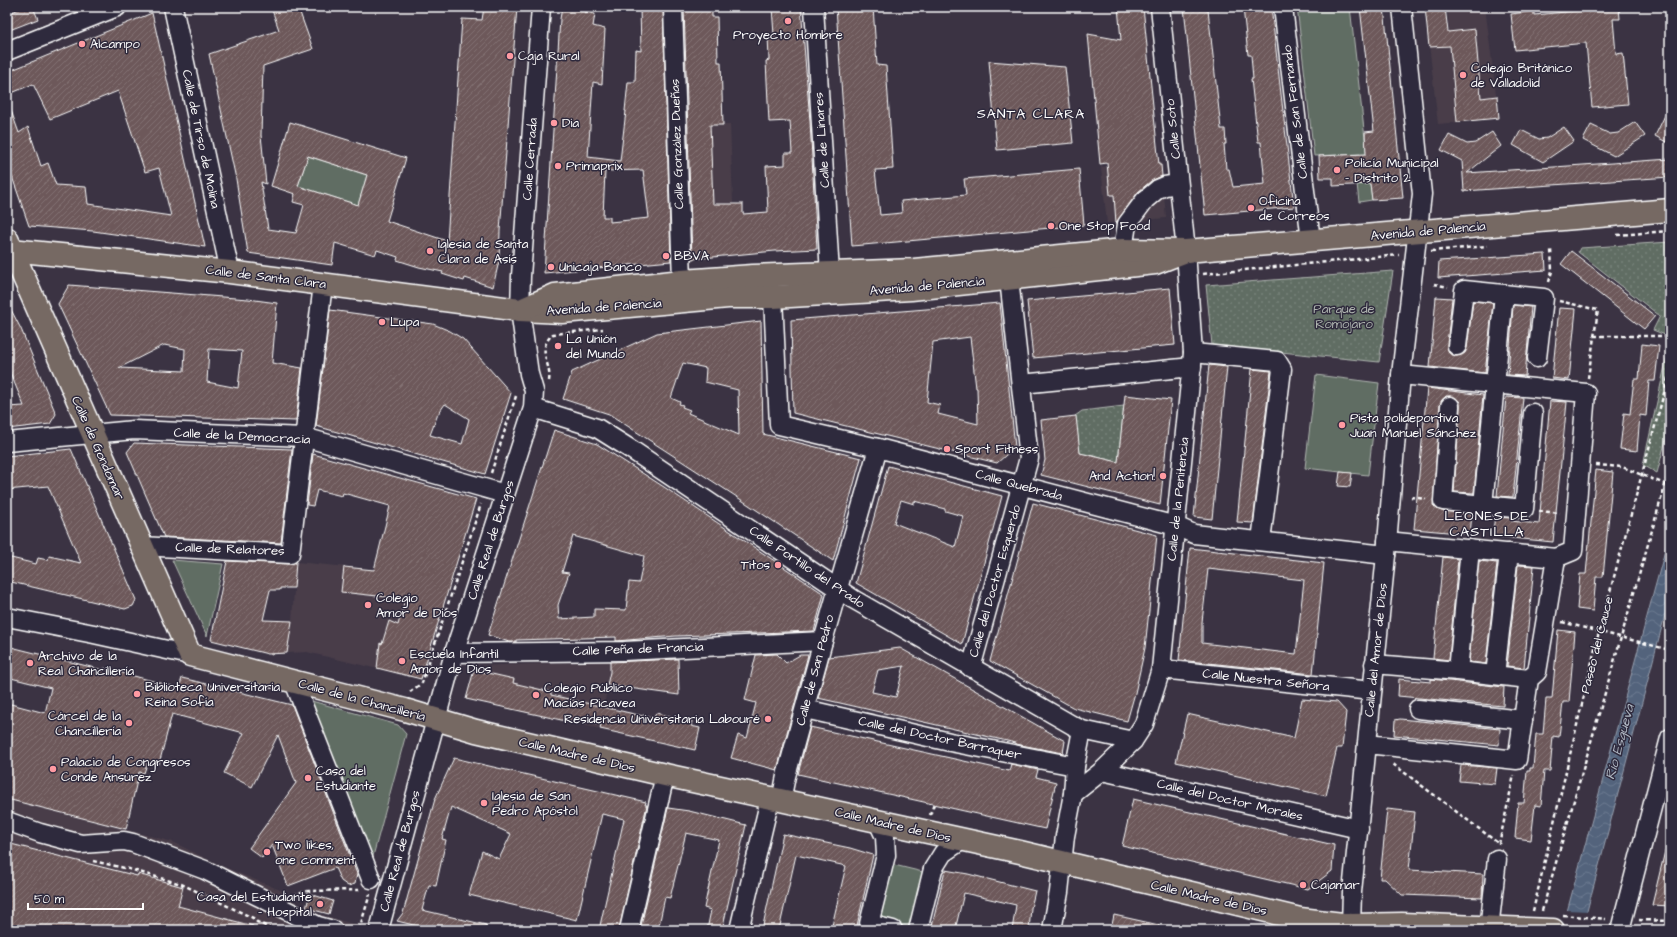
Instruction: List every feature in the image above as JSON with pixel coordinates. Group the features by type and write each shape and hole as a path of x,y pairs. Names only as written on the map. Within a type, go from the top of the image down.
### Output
{"main road":[{"name":"Avenida de Palencia","path":"520,310 555,295 682,281 914,270 1123,250 1186,251 1670,210"},
{"name":"Calle de Santa Clara","path":"8,246 230,272 520,310"},
{"name":"Calle de Gondomar","path":"8,246 190,655"},
{"name":"Avenida de Palencia","path":"520,310 562,312 728,297 773,297 911,289 1155,263 1186,251"},
{"name":"Calle de la Chancillería","path":"190,655 436,719"},
{"name":"Calle Madre de Dios","path":"436,719 476,731 665,775 1020,852 1062,864 1300,919 1352,928 1402,924 1490,929 1555,922"}],"street":[{"path":"7,51 117,7"},
{"name":"Calle de Tirso de Molina","path":"173,7 230,272"},
{"name":"Calle Cerrada","path":"520,310 521,276 541,7"},
{"name":"Calle González Dueñas","path":"673,7 682,281"},
{"name":"Calle de Linares","path":"814,7 830,274"},
{"name":"Calle Soto","path":"1160,7 1186,251"},
{"name":"Calle de San Fernando","path":"1283,7 1311,241"},
{"name":"Calle del Amor de Dios","path":"1352,928 1352,892 1386,548 1401,375 1419,231 1422,194 1402,7"},
{"path":"1123,250 1127,224 1146,200 1158,189 1165,186 1178,184"},
{"name":"Calle de la Penitencia","path":"1073,794 1102,771 1133,741 1144,724 1160,669 1192,360 1186,251"},
{"name":"Calle del Doctor Esquerdo","path":"971,668 1029,458 1010,279"},
{"name":"Calle de Relatores","path":"141,546 290,554 323,284"},
{"path":"1457,346 1464,290 1544,298 1537,358"},
{"path":"1483,505 1504,294"},
{"name":"Calle Quebrada","path":"773,297 779,425 878,448 1176,526 1194,534 1261,541 1386,548 1470,549 1556,558"},
{"name":"Calle Real de Burgos","path":"379,930 454,653 532,408 534,391 520,310"},
{"path":"1021,384 1192,360 1277,361 1282,369 1261,541"},
{"path":"1367,744 1518,760 1529,679 1537,672 1556,558 1573,551 1586,393 1401,375"},
{"path":"1450,406 1443,501 1524,509 1534,413"},
{"name":"Calle Portillo del Prado","path":"532,408 597,428 853,599 971,668 1082,730 1133,741"},
{"name":"Calle de la Democracia","path":"7,442 134,430 304,437 505,494"},
{"name":"Calle de San Pedro","path":"739,930 776,800 805,709 878,448"},
{"path":"1458,671 1470,549"},
{"path":"1496,675 1509,553"},
{"name":"Calle de la Chancillería","path":"7,617 190,655"},
{"name":"Calle Peña de Francia","path":"454,653 624,651 823,641"},
{"path":"1374,664 1529,679"},
{"name":"Calle Nuestra Señora","path":"1160,669 1372,691"},
{"name":"Calle Real de Burgos","path":"294,682 371,879"},
{"name":"Calle del Doctor Barraquer","path":"805,709 950,742 1075,766"},
{"path":"1418,709 1523,720"},
{"path":"1052,930 1065,836 1073,794 1075,766 1082,730"},
{"path":"1620,930 1670,738"},
{"name":"Calle del Doctor Morales","path":"1102,771 1359,829"},
{"path":"629,930 665,775"},
{"path":"7,821 40,833 81,844 124,841 137,844 205,870 315,929"},
{"path":"878,822 885,837 886,854 869,924 894,930"},
{"path":"7,833 67,850 115,851 134,854 183,874 262,911 315,929"},
{"path":"918,930 933,869 943,853 962,840"},
{"path":"1490,929 1498,851"}],"path":[{"path":"56,7 59,13"},
{"path":"1551,249 1552,271 1544,298 1598,310 1586,393"},
{"name":"Avenida de Palencia","path":"1200,274 1402,255"},
{"path":"1594,336 1670,336"},
{"path":"547,339 544,349 550,378 549,383"},
{"name":"Paseo del Cauce","path":"1532,915 1599,632 1670,371"},
{"path":"1580,464 1622,468 1670,486"},
{"path":"1542,910 1670,468"},
{"path":"1524,509 1576,514"},
{"path":"1546,618 1670,650"},
{"path":"1392,763 1498,851 1518,760"},
{"path":"86,860 129,869 181,884 253,918 257,922 274,930"},
{"path":"1555,922 1596,918"},
{"path":"1636,920 1670,921"}],"shaded area":[{"name":"Colegio Británico de Valladolid","path":"1447,7 1485,7 1499,118 1438,124 1428,34 1449,32"},
{"path":"730,124 733,204 688,205 685,125"},
{"path":"1161,161 1166,218 1107,223 1101,167"},
{"name":"Colegio Amor de Dios","path":"296,562 451,577 420,679 307,652 287,653 292,621"},
{"name":"Colegio Público Macías Picavea","path":"610,661 610,672 600,729 466,699 475,666"},
{"path":"7,799 173,842 219,865 280,890 305,910 356,925 354,930 7,930"}],"green space":[{"path":"1297,7 1350,7 1372,200 1359,202 1357,184 1362,183 1360,154 1314,156"},
{"path":"308,156 367,175 358,205 298,186"},
{"path":"1670,242 1670,337 1653,330 1660,316 1578,252 1580,248"},
{"name":"Parque de Romojaro","path":"1393,271 1379,362 1212,345 1206,285"},
{"path":"1670,343 1670,424 1657,473 1643,465"},
{"name":"Pista polideportiva Juan Manuel Sánchez","path":"1316,375 1379,383 1368,475 1305,468"},
{"path":"1124,406 1118,462 1080,453 1075,416 1082,411"},
{"path":"172,560 223,564 207,636"},
{"path":"308,700 398,725 406,734 372,860"},
{"path":"890,864 927,873 913,928 876,919"}],"water":[{"name":"Río Esgueva","path":"1670,532 1670,596 1582,930 1562,930"}],"pier":[{"path":"1566,910 1589,911 1584,930 1560,930"}],"building":[{"path":"24,7 33,7 38,19 7,31 7,14"},
{"path":"271,7 298,7 313,49 263,66 261,135 266,184 261,182 268,229 296,233 304,205 293,202 295,194 271,186 290,122 406,158 387,221 447,241 462,19 482,20 484,7 517,7 499,261 493,287 465,278 464,281 442,274 443,272 419,267 397,260 398,257 377,250 375,255 335,243 332,265 248,253 236,179 209,54 279,30","holes":["308,156 367,175 358,205 298,186"]},
{"path":"562,7 585,7 584,12 595,14 593,26 605,29 602,84 593,82 588,157 620,161 628,82 635,82 636,50 641,51 640,7 663,7 671,261 544,273","holes":["643,170 649,218 610,222 610,217 603,217 605,171"]},
{"path":"684,7 712,7 712,17 717,17 718,62 721,62 723,125 710,125 713,204 743,204 743,214 768,212 766,166 785,165 785,153 792,153 790,121 769,122 766,61 769,60 768,35 774,35 772,7 801,7 810,121 817,249 775,251 692,259"},
{"path":"836,7 873,7 877,65 886,66 893,169 875,170 880,215 902,213 901,201 966,195 964,179 1079,169 1084,225 852,246"},
{"path":"1118,7 1143,7 1159,165 1161,165 1162,176 1151,181 1138,192 1116,223 1114,195 1110,195 1107,163 1100,164 1088,34 1121,40"},
{"path":"1184,7 1200,7 1200,10 1208,10 1221,129 1225,129 1226,144 1224,144 1226,169 1229,169 1233,187 1265,184 1261,142 1258,142 1251,79 1253,79 1251,55 1248,55 1243,7 1271,7 1294,207 1205,215"},
{"path":"1360,7 1384,7 1403,198 1372,200 1370,184 1333,186 1333,178 1320,178 1319,156 1366,154 1365,132 1374,131"},
{"path":"1425,7 1445,7 1448,32 1475,29 1481,98 1497,96 1499,118 1457,122 1450,46 1429,47"},
{"path":"1575,7 1619,7 1620,19 1613,19 1616,54 1623,53 1628,104 1592,107 1586,43 1515,50 1511,14 1534,11 1534,15 1576,11"},
{"path":"152,13 205,247 93,231 29,226 7,162 7,105 9,105 19,133 28,127 41,166 48,163 56,185 86,187 88,204 171,216 159,168 145,172 118,91 50,119 33,84 7,95 7,72"},
{"path":"989,61 1065,67 1073,143 997,150"},
{"path":"1670,105 1670,144 1655,136"},
{"path":"1635,122 1645,136 1614,156 1583,140 1591,125 1610,134 1618,133"},
{"path":"1564,127 1574,141 1543,162 1513,145 1521,130 1539,139 1547,138"},
{"path":"1492,132 1501,146 1467,173 1670,159 1670,177 1464,191 1462,161 1441,150 1449,135 1467,144 1475,143"},
{"path":"1571,251 1655,316 1644,329 1561,264"},
{"path":"1545,254 1546,270 1438,278 1439,261"},
{"path":"69,285 248,299 277,303 272,363 302,368 296,421 110,415 58,304","holes":["164,345 185,349 184,371 119,368","209,349 242,351 238,388 207,382"]},
{"path":"1170,288 1175,345 1033,358 1027,301"},
{"path":"1436,297 1452,298 1447,345 1450,354 1456,356 1465,353 1467,348 1473,301 1493,303 1485,373 1430,367"},
{"path":"7,302 21,329 56,414 50,424 7,429 7,407 24,406 7,365"},
{"path":"1000,303 1015,447 997,463 793,413 791,320","holes":["970,337 976,388 978,424 938,414 940,405 927,402 933,342"]},
{"path":"1513,305 1531,307 1525,376 1508,375"},
{"path":"1559,308 1576,309 1569,380 1552,378"},
{"path":"330,310 433,324 450,331 463,339 511,393 485,474 316,426","holes":["445,404 469,419 462,444 430,435 438,414"]},
{"path":"761,321 763,434 861,458 833,561 609,414 563,399 572,372 657,333","holes":["683,363 706,368 705,382 738,390 739,435 688,413 690,410 682,407 683,405 679,404 680,402 671,398"]},
{"path":"1642,344 1659,346 1655,381 1649,381 1646,416 1640,415 1637,451 1620,449 1624,413 1630,414 1634,379 1639,379"},
{"path":"1209,365 1227,367 1212,519 1194,517"},
{"path":"1252,369 1271,371 1253,523 1237,522"},
{"path":"1427,388 1483,395 1474,493 1454,492 1460,402 1456,398 1446,396 1440,405 1433,505 1442,511 1472,514 1470,534 1414,529"},
{"path":"1125,395 1171,400 1160,505 1041,475 1045,460 1041,420 1076,416 1080,453 1118,462"},
{"path":"1506,397 1523,398 1513,497 1497,496"},
{"path":"1550,401 1567,402 1553,542 1492,536 1495,517 1511,518 1511,521 1539,524"},
{"path":"554,430 597,444 824,594 814,631 676,636 616,641 616,637 516,640 516,642 509,642 488,635","holes":["573,536 644,556 639,583 629,582 626,610 594,609 594,617 559,619 558,605 569,573 562,572"]},
{"path":"134,443 292,449 281,543 164,537 127,452"},
{"path":"71,449 136,600 133,606 125,609 7,581 7,557 36,564 38,558 48,560 49,556 81,563 48,486 7,490 7,456"},
{"path":"313,454 476,499 421,679 377,668 380,643 382,644 389,621 398,625 405,599 341,592 344,567 374,570 390,506 343,493 342,496 317,490 313,506 307,505"},
{"path":"888,466 1002,496 962,644 856,583","holes":["901,500 914,504 914,501 945,509 945,511 963,516 955,547 894,523"]},
{"path":"1596,470 1613,472 1603,577 1596,577 1593,611 1577,609 1580,574 1586,574"},
{"path":"1340,472 1352,473 1350,487 1338,486"},
{"path":"1033,503 1157,535 1145,648 1127,721 1074,708 990,661"},
{"path":"1190,548 1324,563 1313,674 1179,660","holes":["1208,569 1304,580 1296,654 1202,643 1202,622"]},
{"path":"1443,557 1458,559 1449,660 1433,658"},
{"path":"227,561 289,564 296,562 294,588 270,590 263,620 292,621 287,653 268,654 211,640"},
{"path":"1479,561 1497,563 1486,664 1469,662"},
{"path":"1518,565 1534,566 1524,668 1507,666"},
{"path":"1558,630 1575,632 1569,702 1563,702 1559,737 1553,736 1550,771 1544,771 1541,806 1535,805 1531,840 1515,838 1518,803 1524,803 1527,771 1530,771 1530,768 1533,768 1536,734 1543,734 1546,699 1552,699"},
{"path":"7,646 103,670 104,668 179,688 182,678 292,705 357,874 355,884 348,886 341,881 335,868 288,886 272,845 262,858 249,848 296,783 278,735 252,787 224,773 244,733 172,714 159,764 148,761 144,773 139,772 126,829 7,799 7,703 45,713 51,688 7,677"},
{"path":"900,648 1065,741 1063,753 1016,744 818,698 829,657","holes":["904,666 896,697 872,692 878,670"]},
{"path":"777,654 786,663 800,655 808,655 777,770 731,758 738,735 747,738 756,703 745,700 756,655"},
{"path":"678,659 679,695 607,685 610,672 610,662"},
{"path":"474,670 514,679 513,683 551,692 551,695 643,716 654,718 656,713 692,721 691,726 700,728 695,750 600,729 601,724 576,719 575,723 466,699"},
{"path":"1399,679 1431,682 1431,679 1504,687 1503,706 1398,696"},
{"path":"1302,699 1337,702 1346,712 1342,748 1337,748 1326,796 1176,762 1187,714 1294,738"},
{"path":"1400,719 1500,729 1499,745 1394,735 1395,720"},
{"path":"810,727 1009,771 1011,764 1038,770 1036,777 1056,782 1045,829 798,774"},
{"path":"454,758 646,802 645,805 647,805 619,930 599,930 624,819 602,814 577,920 469,895 482,851 499,859 511,834 451,807 442,839 446,840 436,886 429,885 422,910 486,925 486,930 434,930 397,921 403,913 435,799"},
{"path":"1461,765 1497,768 1495,784 1459,781"},
{"path":"1133,799 1334,845 1332,871 1308,889 1122,846"},
{"path":"668,808 689,811 746,825 722,930 707,930 711,910 704,908 719,840 686,833 670,898 665,897 658,930 640,930"},
{"path":"1387,809 1415,812 1409,870 1483,874 1482,898 1402,895 1385,879 1380,879"},
{"path":"783,834 850,848 873,855 856,930 831,930 846,866 796,855 779,930 762,930"},
{"path":"7,843 137,876 138,874 183,887 178,906 253,926 253,930 7,930"},
{"path":"1665,851 1670,852 1670,906 1652,905"},
{"path":"945,870 968,874 1035,891 1031,908 1029,930 1012,930 1016,905 964,893 955,930 931,930"},
{"name":"Casa del Estudiante - Hospital","path":"310,894 333,901 329,914 306,908"},
{"path":"1114,915 1159,925 1158,930 1111,930"}],"place":[{"name":"Proyecto Hombre","path":"788,21"},
{"name":"Alcampo","path":"82,44"},
{"name":"Caja Rural","path":"510,56"},
{"name":"Colegio Británico de Valladolid","path":"1463,75"},
{"name":"Dia","path":"554,123"},
{"name":"Primaprix","path":"558,166"},
{"name":"Policía Municipal - Distrito 2","path":"1337,170"},
{"name":"Oficina de Correos","path":"1251,208"},
{"name":"One Stop Food","path":"1051,226"},
{"name":"Iglesia de Santa Clara de Asís","path":"430,251"},
{"name":"BBVA","path":"666,256"},
{"name":"Unicaja Banco","path":"551,267"},
{"name":"Lupa","path":"382,322"},
{"name":"La Unión del Mundo","path":"558,346"},
{"name":"Pista polideportiva Juan Manuel Sánchez","path":"1342,425"},
{"name":"Sport Fitness","path":"947,449"},
{"name":"And Action!","path":"1163,476"},
{"name":"Titos","path":"778,565"},
{"name":"Colegio Amor de Dios","path":"368,605"},
{"name":"Escuela Infantil Amor de Dios","path":"402,661"},
{"name":"Archivo de la Real Chancillería","path":"30,663"},
{"name":"Biblioteca Universitaria Reina Sofía","path":"137,694"},
{"name":"Colegio Público Macías Picavea","path":"536,695"},
{"name":"Residencia Universitaria Labouré","path":"768,719"},
{"name":"Cárcel de la Chancillería","path":"129,723"},
{"name":"Palacio de Congresos Conde Ansúrez","path":"53,769"},
{"name":"Casa del Estudiante","path":"308,778"},
{"name":"Iglesia de San Pedro Apóstol","path":"484,803"},
{"name":"Two likes, one comment","path":"267,852"},
{"name":"Cajamar","path":"1303,885"},
{"name":"Casa del Estudiante - Hospital","path":"320,904"}],"district":[{"name":"SANTA CLARA","path":"1031,114"},
{"name":"LEONES DE CASTILLA","path":"1487,524"}]}
